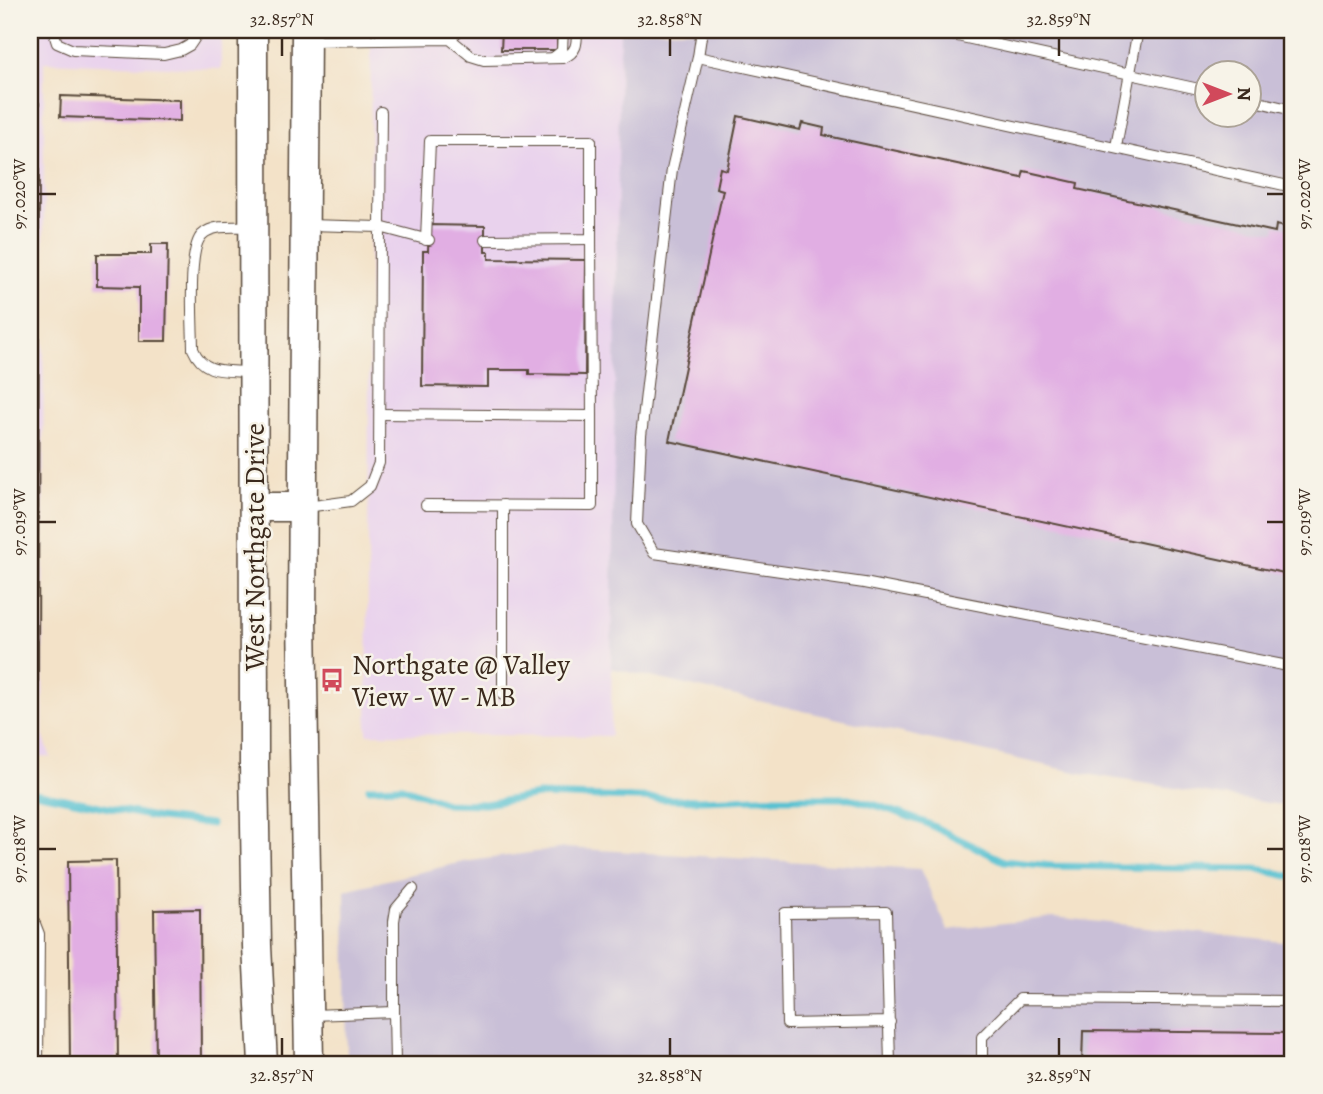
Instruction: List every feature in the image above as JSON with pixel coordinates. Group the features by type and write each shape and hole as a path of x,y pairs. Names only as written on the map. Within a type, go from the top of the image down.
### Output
{"main road":[{"name":"West Northgate Drive","path":"253,30 257,946 263,1064"},
{"name":"West Northgate Drive","path":"306,36 302,508 309,1064"},
{"path":"254,507 302,508"}],"lane":[{"path":"53,30 57,43 73,50 164,54 190,45 200,30"},
{"path":"450,39 459,30"},
{"path":"553,58 562,51 563,30"},
{"path":"306,36 386,35 450,39 471,56 484,60 563,58 572,54 577,45 577,30"},
{"path":"702,30 672,169 640,436 637,524 654,553 864,583 1293,667"},
{"path":"930,30 1194,88"},
{"path":"1116,147 1138,30"},
{"path":"698,57 1293,187"},
{"path":"1264,103 1293,110"},
{"path":"302,508 351,501 370,486 379,463 381,112"},
{"path":"304,225 380,227 428,240 430,141 591,141 592,506 426,505"},
{"path":"254,226 214,228 201,236 193,253 192,349 198,360 211,369 254,372"},
{"path":"485,240 591,239"},
{"path":"380,414 592,416"},
{"path":"503,505 503,695"},
{"path":"395,1064 396,908 413,890"},
{"path":"30,911 39,934 38,1064"},
{"path":"890,1022 787,1024 785,913 887,912 890,1022 890,1064"},
{"path":"982,1064 982,1037 1020,999 1293,1001"},
{"path":"307,1015 394,1012"}],"shaded area":[{"path":"30,30 221,30 221,69 44,62 43,735 51,758 30,754"},
{"path":"371,30 620,30 611,736 367,734"},
{"path":"620,30 1293,30 1293,807 1080,773 611,668"},
{"path":"565,848 920,869 948,930 1054,917 1293,943 1293,1064 347,1064 345,890 463,862"}],"building":[{"path":"109,30 151,30 147,34"},
{"path":"502,30 557,30 557,50 501,50"},
{"path":"61,96 180,100 180,121 60,117"},
{"path":"30,103 39,103 38,730 30,730"},
{"path":"738,116 800,130 802,123 824,128 823,135 1022,178 1024,171 1078,183 1077,189 1275,232 1276,225 1293,229 1293,575 669,441 723,190 716,188 720,168 727,170"},
{"path":"429,225 485,226 485,252 489,252 489,259 586,260 585,375 529,374 529,370 488,370 488,387 422,386 423,251 428,251"},
{"path":"151,244 168,244 166,341 139,341 139,287 97,286 97,254 151,254"},
{"path":"116,860 118,1064 70,1064 68,861"},
{"path":"200,909 201,1064 156,1064 154,910"},
{"path":"1083,1031 1293,1033 1293,1064 1082,1064"}],"waterway":[{"path":"369,788 402,787 446,803 485,804 538,795 700,800 848,798 926,823 1004,861 1052,866 1258,869 1293,877"},
{"path":"30,792 159,818 211,824"}],"place":[{"name":"Northgate @ Valley View - W - MB","path":"332,680"}]}
